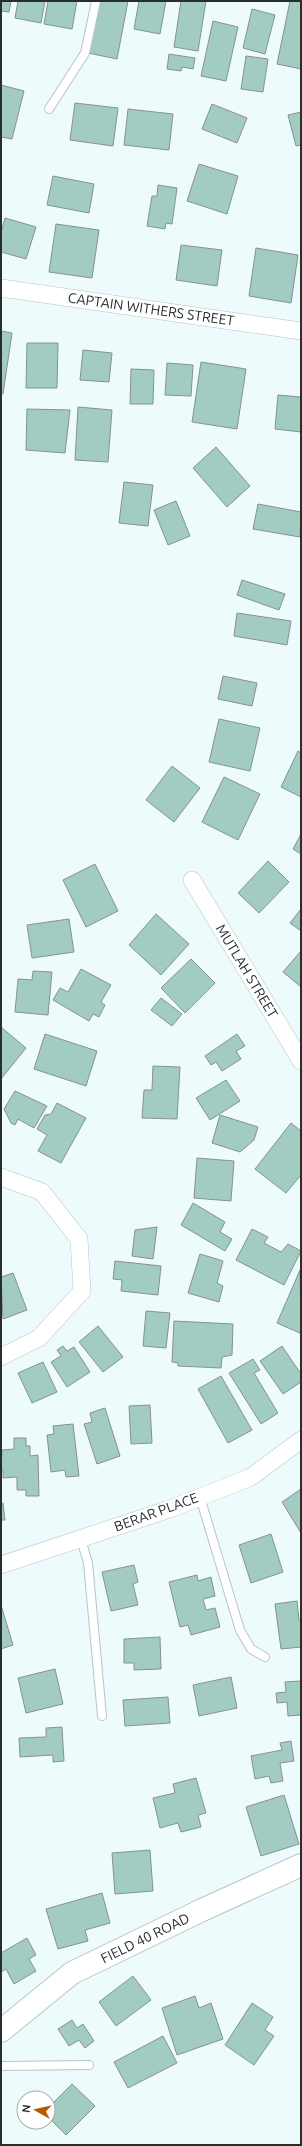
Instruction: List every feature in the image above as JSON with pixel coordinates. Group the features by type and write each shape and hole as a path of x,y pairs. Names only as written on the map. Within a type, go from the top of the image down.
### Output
{"street":[{"name":"CAPTAIN WITHERS STREET","path":"1,288 301,331"},
{"name":"MUTLAH STREET","path":"192,880 301,1061"},
{"path":"1,1177 42,1192 79,1239 82,1291 39,1338 1,1357"},
{"name":"BERAR PLACE","path":"1,1565 81,1539 200,1497 251,1477 301,1440"},
{"name":"FIELD 40 ROAD","path":"1,2031 72,1973 301,1864"}],"lane":[{"path":"49,109 85,53 96,1"},
{"path":"200,1497 240,1630 251,1649 265,1658"},
{"path":"81,1539 88,1563 102,1716"},
{"path":"1,2066 89,2065"}],"building":[{"path":"1,1 11,1 9,12 1,11"},
{"path":"18,1 45,1 41,23 15,18"},
{"path":"48,1 77,1 72,29 44,24"},
{"path":"98,1 128,1 117,59 88,53"},
{"path":"139,1 166,1 160,34 134,29"},
{"path":"181,1 206,1 198,51 174,47"},
{"path":"290,1 301,1 301,69 277,64"},
{"path":"252,9 275,15 265,54 243,48"},
{"path":"213,21 238,27 226,81 201,76"},
{"path":"169,54 195,58 193,69 182,67 181,71 167,69"},
{"path":"246,56 268,59 263,92 241,89"},
{"path":"1,85 24,91 12,139 1,137"},
{"path":"75,103 118,108 113,146 70,140"},
{"path":"212,104 247,118 237,143 202,129"},
{"path":"128,109 173,114 169,150 124,145"},
{"path":"301,112 301,145 296,146 288,115"},
{"path":"199,164 238,176 227,214 187,201"},
{"path":"53,176 94,184 89,213 47,205"},
{"path":"158,185 177,188 172,224 166,223 165,229 147,226 152,196 157,196"},
{"path":"5,218 36,227 26,259 1,252 1,232"},
{"path":"56,224 99,230 92,278 49,272"},
{"path":"181,245 222,250 217,286 176,280"},
{"path":"256,248 298,255 291,303 249,296"},
{"path":"1,331 12,333 3,394 1,393"},
{"path":"27,343 58,343 57,388 26,388"},
{"path":"83,350 112,353 109,382 80,380"},
{"path":"201,362 246,369 237,429 192,422"},
{"path":"167,363 193,365 191,396 165,395"},
{"path":"131,369 154,370 153,404 130,404"},
{"path":"278,395 301,397 301,432 275,429"},
{"path":"78,407 112,410 108,462 75,460"},
{"path":"27,409 70,410 65,453 26,450"},
{"path":"216,447 250,486 227,507 193,468"},
{"path":"124,482 153,485 148,526 119,523"},
{"path":"176,501 190,536 168,545 154,510"},
{"path":"258,504 301,512 300,537 253,529"},
{"path":"242,580 285,594 279,610 237,595"},
{"path":"237,613 291,621 287,645 234,636"},
{"path":"223,676 257,683 252,706 218,699"},
{"path":"219,719 260,728 250,771 209,762"},
{"path":"298,751 301,753 301,797 281,787"},
{"path":"172,766 200,788 174,822 146,800"},
{"path":"224,777 260,794 238,840 202,822"},
{"path":"301,834 301,854 293,849"},
{"path":"268,861 289,882 259,913 238,893"},
{"path":"95,864 118,911 86,927 63,880"},
{"path":"301,909 301,931 290,923"},
{"path":"156,914 189,944 161,975 129,945"},
{"path":"69,919 74,952 32,958 27,925"},
{"path":"301,951 301,987 283,972"},
{"path":"191,959 215,983 185,1013 161,988"},
{"path":"81,969 111,985 101,1002 105,1005 99,1017 93,1014 89,1021 53,1000 60,988 68,992"},
{"path":"33,971 52,972 48,1015 15,1012 18,979 32,980"},
{"path":"161,998 182,1014 172,1026 151,1010"},
{"path":"1,1027 26,1048 1,1079"},
{"path":"45,1034 97,1051 86,1086 34,1069"},
{"path":"237,1034 245,1046 236,1051 241,1059 222,1071 216,1062 211,1065 205,1056"},
{"path":"153,1066 180,1067 177,1119 142,1118 144,1090 152,1090"},
{"path":"226,1080 240,1101 210,1120 196,1098"},
{"path":"15,1091 47,1106 34,1128 18,1119 15,1125 11,1123 4,1109"},
{"path":"57,1103 86,1118 61,1163 38,1151 47,1135 37,1129 45,1115 51,1114"},
{"path":"220,1115 258,1127 254,1140 240,1152 212,1143"},
{"path":"291,1123 301,1131 301,1175 286,1193 255,1169"},
{"path":"197,1158 234,1161 231,1201 194,1198"},
{"path":"193,1203 225,1222 220,1232 232,1239 225,1251 181,1225"},
{"path":"157,1227 153,1259 132,1256 135,1230"},
{"path":"252,1229 268,1237 264,1243 281,1252 288,1244 301,1251 284,1285 236,1260"},
{"path":"200,1254 223,1261 217,1283 223,1286 219,1302 188,1293"},
{"path":"115,1261 161,1266 158,1295 121,1291 122,1280 113,1279"},
{"path":"300,1270 301,1329 300,1333 277,1323"},
{"path":"13,1273 27,1310 3,1319 1,1277"},
{"path":"146,1311 170,1313 166,1348 143,1346"},
{"path":"174,1321 233,1324 232,1355 222,1357 221,1368 178,1366 178,1363 172,1362"},
{"path":"98,1326 123,1357 103,1372 79,1342"},
{"path":"63,1346 67,1351 74,1347 90,1372 67,1387 51,1362 61,1356 57,1350"},
{"path":"282,1346 301,1374 301,1382 283,1394 260,1361"},
{"path":"253,1359 260,1370 254,1373 278,1413 261,1424 229,1373"},
{"path":"43,1362 57,1392 32,1403 18,1373"},
{"path":"221,1376 252,1430 228,1443 198,1389"},
{"path":"150,1405 152,1443 131,1444 129,1406"},
{"path":"105,1408 120,1456 97,1464 84,1424 92,1422 90,1413"},
{"path":"73,1424 79,1476 66,1477 65,1470 51,1472 47,1435 54,1434 53,1426"},
{"path":"14,1438 26,1438 26,1446 30,1446 30,1456 38,1455 39,1496 26,1496 26,1490 17,1490 17,1477 3,1478 3,1470 1,1470 2,1450 14,1449"},
{"path":"301,1489 301,1533 282,1502"},
{"path":"3,1503 5,1520 1,1520 1,1504"},
{"path":"271,1534 283,1572 251,1583 239,1545"},
{"path":"134,1565 138,1582 133,1584 138,1605 111,1611 102,1572"},
{"path":"197,1575 198,1581 211,1577 215,1596 203,1599 206,1610 215,1608 220,1627 191,1635 188,1625 180,1627 169,1582"},
{"path":"297,1601 299,1620 301,1620 301,1647 281,1649 275,1604"},
{"path":"1,1605 13,1645 1,1649"},
{"path":"160,1637 161,1669 134,1670 134,1663 124,1663 124,1639"},
{"path":"55,1669 63,1704 26,1713 18,1678"},
{"path":"231,1677 237,1708 199,1716 193,1685"},
{"path":"301,1681 301,1715 288,1716 287,1702 277,1703 276,1693 286,1692 285,1682"},
{"path":"168,1697 170,1723 125,1726 123,1700"},
{"path":"62,1727 64,1761 53,1762 53,1755 20,1757 19,1738 46,1737 46,1728"},
{"path":"291,1741 294,1761 280,1763 283,1781 271,1783 269,1776 255,1779 251,1756 282,1750 280,1743"},
{"path":"196,1778 206,1813 198,1815 201,1827 181,1832 178,1823 160,1828 153,1798 175,1793 173,1784"},
{"path":"284,1795 299,1844 261,1856 246,1807"},
{"path":"150,1850 153,1891 115,1894 112,1853"},
{"path":"102,1893 110,1923 85,1930 88,1941 58,1949 46,1909"},
{"path":"27,1938 36,1955 29,1959 36,1971 14,1984 6,1969 1,1972 1,1953"},
{"path":"133,1976 151,2000 116,2026 99,2002"},
{"path":"195,1996 199,2008 211,2003 223,2039 177,2055 162,2008"},
{"path":"252,2003 273,2017 265,2030 274,2036 254,2065 225,2045"},
{"path":"72,2020 77,2028 83,2024 94,2041 85,2048 79,2040 69,2046 58,2029"},
{"path":"163,2036 177,2063 128,2088 114,2062"},
{"path":"72,2084 95,2106 66,2135 56,2125 56,2100"}]}
